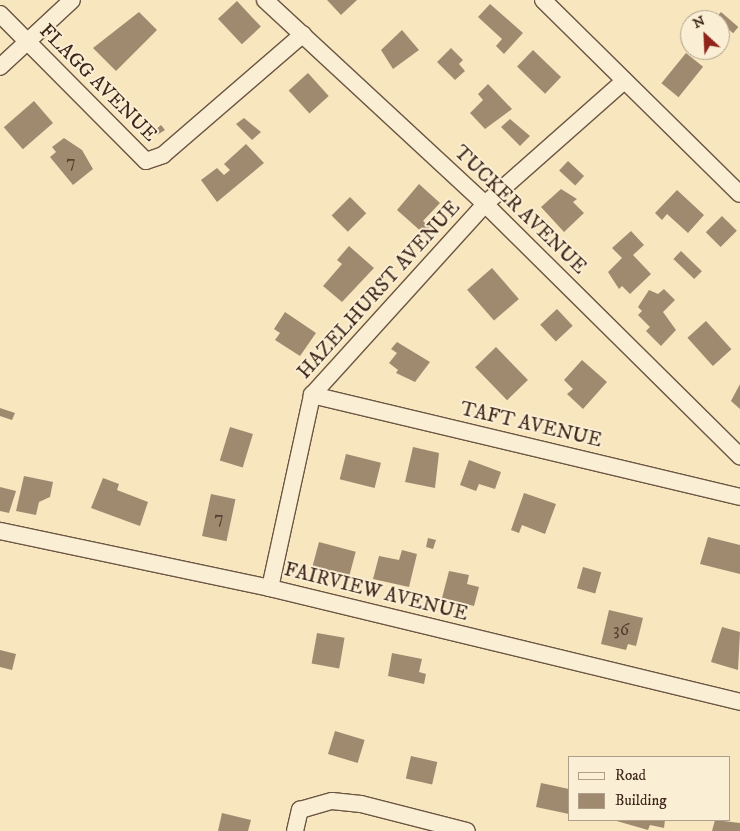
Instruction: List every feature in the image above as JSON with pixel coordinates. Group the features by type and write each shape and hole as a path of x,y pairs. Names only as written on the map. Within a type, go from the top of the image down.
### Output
{"street":[{"path":"0,67 72,0"},
{"name":"TUCKER AVENUE","path":"265,0 485,204 740,456"},
{"path":"543,0 740,194"},
{"name":"FLAGG AVENUE","path":"0,14 146,161 163,155 303,34"},
{"name":"HAZELHURST AVENUE","path":"270,588 312,395 485,204 624,81"},
{"name":"TAFT AVENUE","path":"312,395 740,497"},
{"name":"FAIRVIEW AVENUE","path":"0,531 270,588 740,702"},
{"path":"295,831 300,810 332,801 361,804 467,831"}],"building":[{"path":"327,0 357,0 341,15"},
{"path":"237,1 261,27 242,44 218,19"},
{"path":"490,4 523,33 504,54 496,46 502,39 478,17"},
{"path":"139,12 157,30 116,71 93,48"},
{"path":"730,20 738,27 733,33 730,30"},
{"path":"402,30 419,50 393,69 381,50"},
{"path":"451,48 463,60 459,64 465,71 455,80 437,62"},
{"path":"533,50 561,77 545,94 517,67"},
{"path":"680,60 695,60 703,67 679,97 661,83"},
{"path":"308,73 329,96 309,113 289,90"},
{"path":"488,84 512,109 485,129 470,113 483,100 478,94"},
{"path":"34,101 53,123 23,149 4,127"},
{"path":"244,118 261,132 252,140 236,124"},
{"path":"510,119 530,136 520,146 501,127"},
{"path":"161,125 165,130 157,135 153,132"},
{"path":"64,138 82,150 93,169 73,185 50,157 56,152 52,147"},
{"path":"246,144 264,163 217,202 201,180 217,168 224,175 230,170 224,164"},
{"path":"568,161 584,176 575,186 559,171"},
{"path":"419,184 440,203 423,221 430,227 424,234 397,210"},
{"path":"561,189 577,199 573,202 584,213 564,232 541,207"},
{"path":"677,190 704,215 688,233 667,214 662,220 655,213"},
{"path":"350,197 366,213 348,232 332,215"},
{"path":"722,216 737,231 721,247 706,232"},
{"path":"631,231 644,245 633,255 651,274 630,294 622,286 619,289 608,272 622,258 612,248"},
{"path":"349,246 374,268 342,302 323,286 342,264 337,260"},
{"path":"681,251 702,271 694,279 673,259"},
{"path":"492,268 519,299 494,321 467,290"},
{"path":"664,289 675,300 663,312 676,330 661,346 646,331 650,327 638,315 642,311 638,307 649,290 658,294"},
{"path":"557,309 573,326 556,342 540,325"},
{"path":"285,312 316,333 300,356 275,340 280,333 274,329"},
{"path":"706,321 731,349 713,366 687,338"},
{"path":"397,342 430,362 415,382 396,373 398,370 389,363 397,353 391,349"},
{"path":"496,347 528,380 507,400 475,367"},
{"path":"582,360 607,382 583,409 567,394 573,389 564,380"},
{"path":"740,384 740,409 731,401"},
{"path":"0,408 15,413 12,420 0,416"},
{"path":"230,427 253,434 243,467 220,460"},
{"path":"413,447 439,453 435,488 405,482"},
{"path":"346,454 381,463 375,488 340,479"},
{"path":"469,460 501,472 495,489 479,484 476,491 460,485"},
{"path":"24,476 53,482 50,497 39,502 36,515 16,511"},
{"path":"103,478 119,484 117,490 148,502 140,526 91,508"},
{"path":"0,487 16,491 9,513 0,511"},
{"path":"524,493 556,504 545,534 522,525 519,533 511,530"},
{"path":"211,494 235,499 227,541 202,536"},
{"path":"708,537 740,545 740,574 700,564"},
{"path":"428,538 436,540 433,549 426,547"},
{"path":"319,542 356,552 349,576 313,566"},
{"path":"402,550 417,554 409,587 373,579 379,556 399,560"},
{"path":"583,567 601,572 595,593 577,588"},
{"path":"449,571 469,575 467,584 479,587 474,606 442,598"},
{"path":"609,610 643,618 636,646 628,644 626,650 601,644"},
{"path":"722,627 740,632 738,670 711,662"},
{"path":"317,633 345,638 339,668 312,664"},
{"path":"0,650 16,654 12,670 0,667"},
{"path":"392,653 422,659 419,672 426,674 424,684 388,676"},
{"path":"335,731 365,740 358,763 328,754"},
{"path":"411,756 437,762 432,784 406,778"},
{"path":"541,783 568,789 568,814 536,807"},
{"path":"222,813 251,820 248,831 218,831"},
{"path":"616,821 665,821 664,828 650,825 648,830"},
{"path":"715,821 740,823 740,831 712,831"}]}
